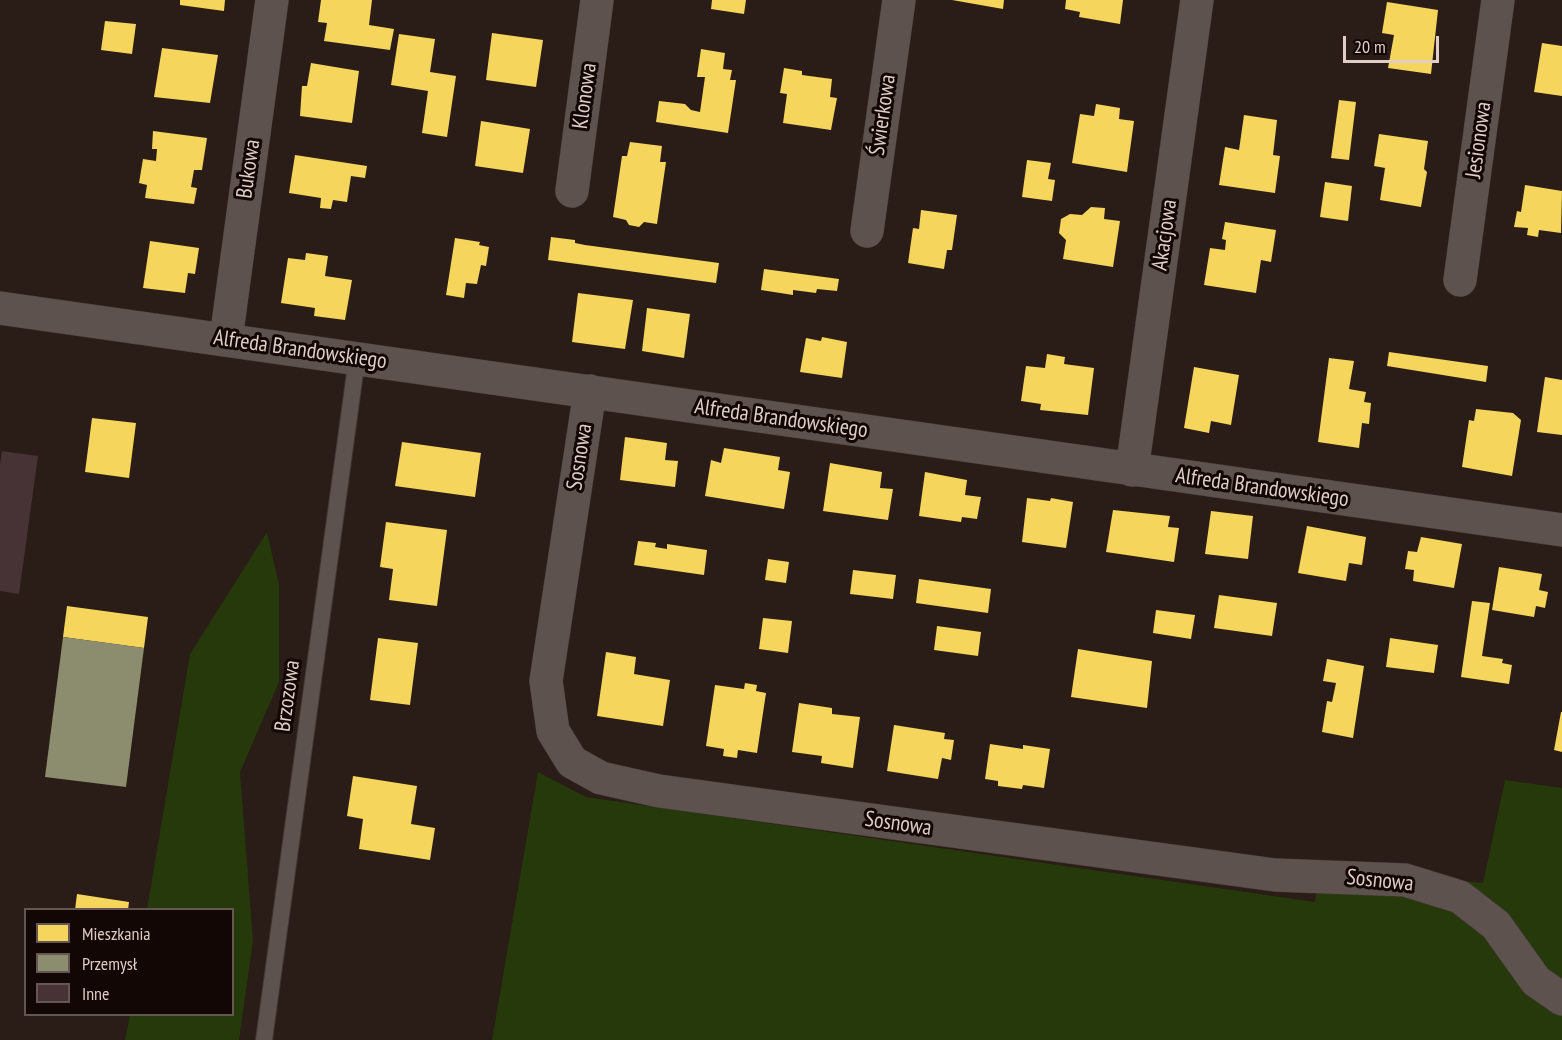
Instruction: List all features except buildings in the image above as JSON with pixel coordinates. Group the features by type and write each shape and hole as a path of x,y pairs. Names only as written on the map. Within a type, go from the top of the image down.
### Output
{"street":[{"name":"Bukowa","path":"226,339 272,0"},
{"name":"Klonowa","path":"572,191 597,0"},
{"name":"Świerkowa","path":"867,231 899,0"},
{"name":"Akacjowa","path":"1132,470 1197,0"},
{"name":"Jesionowa","path":"1460,280 1498,0"},
{"name":"Alfreda Brandowskiego","path":"0,308 1562,530"},
{"name":"Sosnowa","path":"590,391 546,681 553,731 572,762 601,778 658,791 1275,875 1405,880 1460,897 1496,926 1536,981 1562,999"}],"lane":[{"name":"Brzozowa","path":"264,1040 357,358"}],"green space":[{"path":"267,532 279,585 279,682 240,772 253,941 239,1040 125,1040 130,1016 234,1016 234,908 147,908 190,654"},
{"path":"538,772 586,797 1315,902 1319,867 1483,883 1505,780 1562,788 1562,1040 492,1040"}]}
